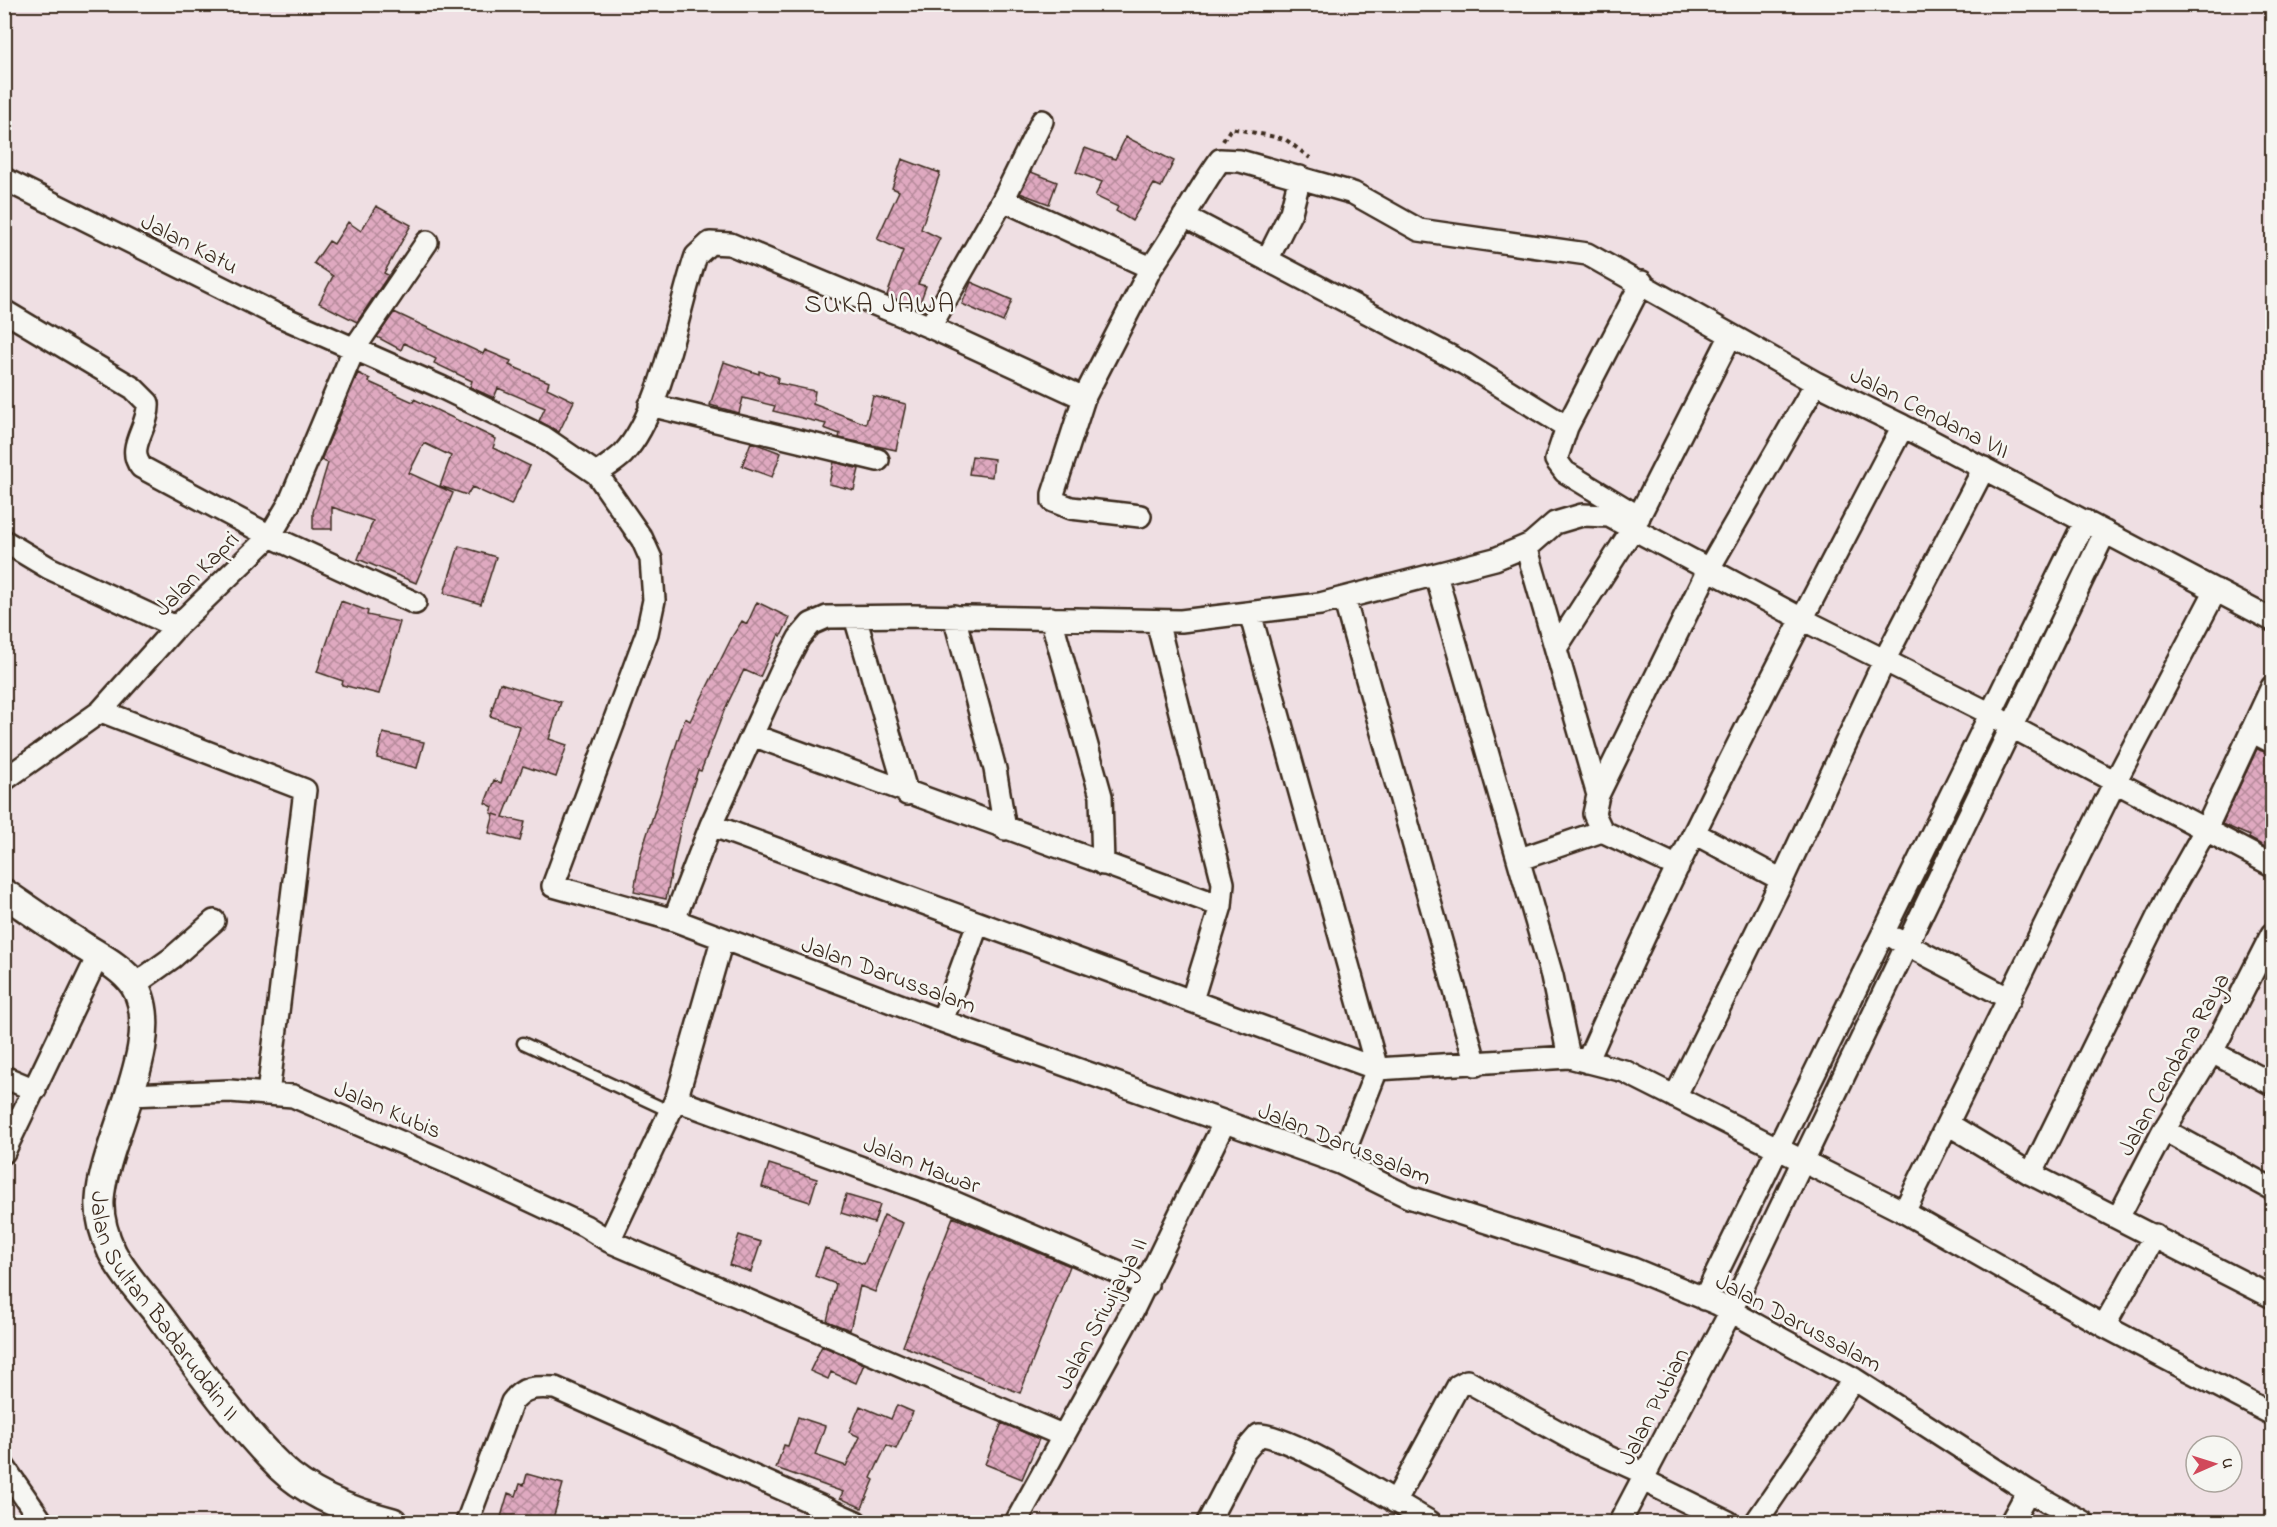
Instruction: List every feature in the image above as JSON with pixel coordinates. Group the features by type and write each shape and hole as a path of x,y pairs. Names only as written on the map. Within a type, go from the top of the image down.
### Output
{"street":[{"path":"930,327 1004,200 1042,121"},
{"name":"Jalan Cendana VII","path":"1184,216 1220,160 1240,161 1353,193 1419,230 1587,254 1642,282 1816,383 1984,468 2272,620"},
{"path":"1267,260 1291,212 1300,177"},
{"name":"Jalan Katu","path":"4,179 273,313 441,387 543,437 597,474"},
{"path":"1004,200 1151,268"},
{"path":"1140,516 1071,508 1053,501 1056,483 1084,398 1151,268 1184,216 1465,363 1567,427"},
{"name":"Jalan Kapri","path":"4,780 101,711 176,627 270,536 289,504 354,349 427,242"},
{"path":"597,474 623,454 650,405 662,375 696,256 710,243 730,244 930,327 1084,398"},
{"path":"1642,282 1567,427 1556,460 1565,472 1636,523 1708,570 1991,714 2272,865"},
{"path":"4,311 133,388 148,403 149,413 134,451 135,460 141,467 270,536 414,603"},
{"path":"1556,648 1636,523 1731,335"},
{"path":"1678,867 1602,831 1594,814 1598,795 1708,570 1816,383"},
{"path":"650,405 878,460"},
{"path":"1578,1060 1640,943 1802,619 1903,426"},
{"path":"1675,1096 1782,880 1885,659 1984,468"},
{"name":"Jalan Darussalam","path":"597,474 642,538 651,559 654,600 647,633 554,886 674,920 942,1021 1340,1163 1409,1197 1633,1269 1704,1299 1854,1379 2028,1491 2083,1522"},
{"path":"674,920 711,825 752,735 786,662 810,624 827,617 954,616 1157,621 1250,613 1320,604 1495,560 1526,546 1555,523 1582,515 1609,516 1636,523"},
{"path":"1704,1299 2085,521"},
{"name":"Jalan Pubian","path":"1620,1522 1730,1313 2105,532"},
{"path":"4,541 50,568 176,627"},
{"path":"1526,546 1598,795"},
{"path":"1436,574 1578,1060"},
{"path":"1904,1212 2116,780 2216,590"},
{"path":"1344,598 1476,1065"},
{"path":"1250,613 1377,1070 1340,1163"},
{"path":"954,616 995,769 1005,829"},
{"path":"855,617 907,794"},
{"path":"1051,618 1101,796 1103,864"},
{"path":"1157,621 1223,883 1221,906 1192,1000"},
{"path":"2031,1174 2167,898 2206,829 2272,687"},
{"path":"101,711 305,790 268,1094"},
{"path":"2251,731 2272,742"},
{"path":"752,735 907,794 1221,906"},
{"path":"711,825 1192,1000 1377,1070 1578,1060 1624,1071 1904,1212 2104,1326 2272,1414"},
{"path":"1520,859 1602,831"},
{"path":"1695,833 1782,880"},
{"path":"4,893 98,956 134,985 172,958 214,921"},
{"path":"942,1021 978,922"},
{"path":"1884,932 2010,999"},
{"name":"Jalan Cendana Raya","path":"2118,1218 2164,1130 2264,970 2272,934"},
{"path":"609,1241 673,1104 722,940"},
{"path":"4,1152 98,956"},
{"name":"Jalan Sultan Badaruddin II","path":"134,985 141,1005 143,1026 141,1048 130,1095 106,1162 100,1201 104,1231 113,1255 192,1359 280,1467 312,1491 366,1515 393,1522"},
{"path":"2212,1052 2272,1084"},
{"path":"4,1077 35,1090"},
{"name":"Jalan Kubis","path":"130,1095 230,1091 293,1096 442,1160 585,1226 609,1241 1065,1436"},
{"name":"Jalan Mawar","path":"673,1104 690,1105 939,1196 1147,1284"},
{"name":"Jalan Sriwijaya II","path":"1016,1522 1147,1284 1224,1123"},
{"path":"1948,1124 2031,1174 2155,1235 2272,1297"},
{"path":"2164,1130 2272,1189"},
{"path":"2104,1326 2155,1235"},
{"path":"1756,1522 1854,1379"},
{"path":"1395,1502 1462,1382 1472,1383 1584,1446 1637,1470 1643,1480 1728,1522"},
{"path":"467,1522 512,1402 519,1393 530,1387 555,1388 856,1522"},
{"path":"1208,1522 1245,1451 1259,1435 1270,1435 1299,1449 1430,1522"},
{"path":"4,1467 42,1522"},
{"path":"2011,1522 2028,1491"}],"lane":[{"path":"523,1043 673,1104"}],"building":[{"path":"1126,137 1174,161 1161,187 1154,184 1132,221 1116,211 1118,207 1095,196 1102,182 1076,172 1085,148 1115,159"},
{"path":"902,159 940,173 921,229 940,238 918,284 926,286 918,308 887,295 903,251 877,239 899,191 892,188"},
{"path":"1031,172 1057,182 1049,204 1020,193"},
{"path":"376,206 411,225 384,273 388,275 386,279 357,322 319,303 333,276 314,263 329,241 334,244 348,222 361,231"},
{"path":"971,282 1012,300 1003,322 962,304"},
{"path":"394,312 483,354 485,350 511,361 509,365 549,382 547,388 574,401 559,432 539,421 545,408 498,388 494,398 470,387 472,381 434,363 436,359 404,343 401,350 377,337"},
{"path":"724,362 759,374 759,371 778,377 777,383 815,391 813,404 866,424 873,396 906,404 896,450 839,438 840,434 824,428 826,424 773,411 775,406 743,398 739,413 710,405"},
{"path":"358,373 370,379 369,382 413,402 414,399 496,439 493,448 530,466 511,505 472,487 467,495 440,486 451,456 424,443 409,473 453,493 416,583 358,559 373,521 332,507 332,529 313,529 313,512 328,463 321,460"},
{"path":"751,442 781,453 772,477 742,466"},
{"path":"972,456 994,459 992,477 969,474"},
{"path":"834,462 859,469 854,490 829,484"},
{"path":"459,546 496,557 481,604 444,593"},
{"path":"341,601 368,611 367,615 400,622 379,694 342,685 343,681 317,672"},
{"path":"757,602 790,618 781,636 779,634 760,677 744,670 724,711 701,771 698,770 682,820 666,899 634,892 640,856 685,718 690,721 733,635 742,621 747,624"},
{"path":"500,683 561,702 549,739 567,745 556,777 523,766 503,817 525,822 520,841 489,833 494,814 491,813 493,807 485,803 494,780 501,783 519,726 490,716"},
{"path":"383,733 424,742 417,768 377,758"},
{"path":"2257,749 2272,755 2272,851 2249,838 2250,836 2222,824"},
{"path":"769,1164 817,1179 810,1202 762,1187"},
{"path":"846,1195 880,1205 874,1223 841,1213"},
{"path":"884,1215 903,1223 875,1292 860,1286 850,1330 827,1321 836,1284 815,1276 825,1248 864,1264"},
{"path":"953,1217 1070,1266 1020,1393 903,1346"},
{"path":"739,1235 761,1242 751,1272 729,1265"},
{"path":"822,1346 864,1364 856,1383 831,1372 828,1379 810,1371"},
{"path":"897,1405 913,1412 896,1449 887,1445 871,1478 874,1480 862,1508 840,1498 843,1492 776,1468 784,1445 788,1446 798,1417 825,1426 815,1455 846,1466 860,1437 849,1432 860,1406 891,1419"},
{"path":"1002,1423 1039,1439 1022,1479 985,1464"},
{"path":"527,1474 563,1484 552,1522 519,1522 501,1517 508,1493 516,1496 520,1484 524,1485"}],"district":[{"name":"SUKA JAWA","path":"880,303"}]}
